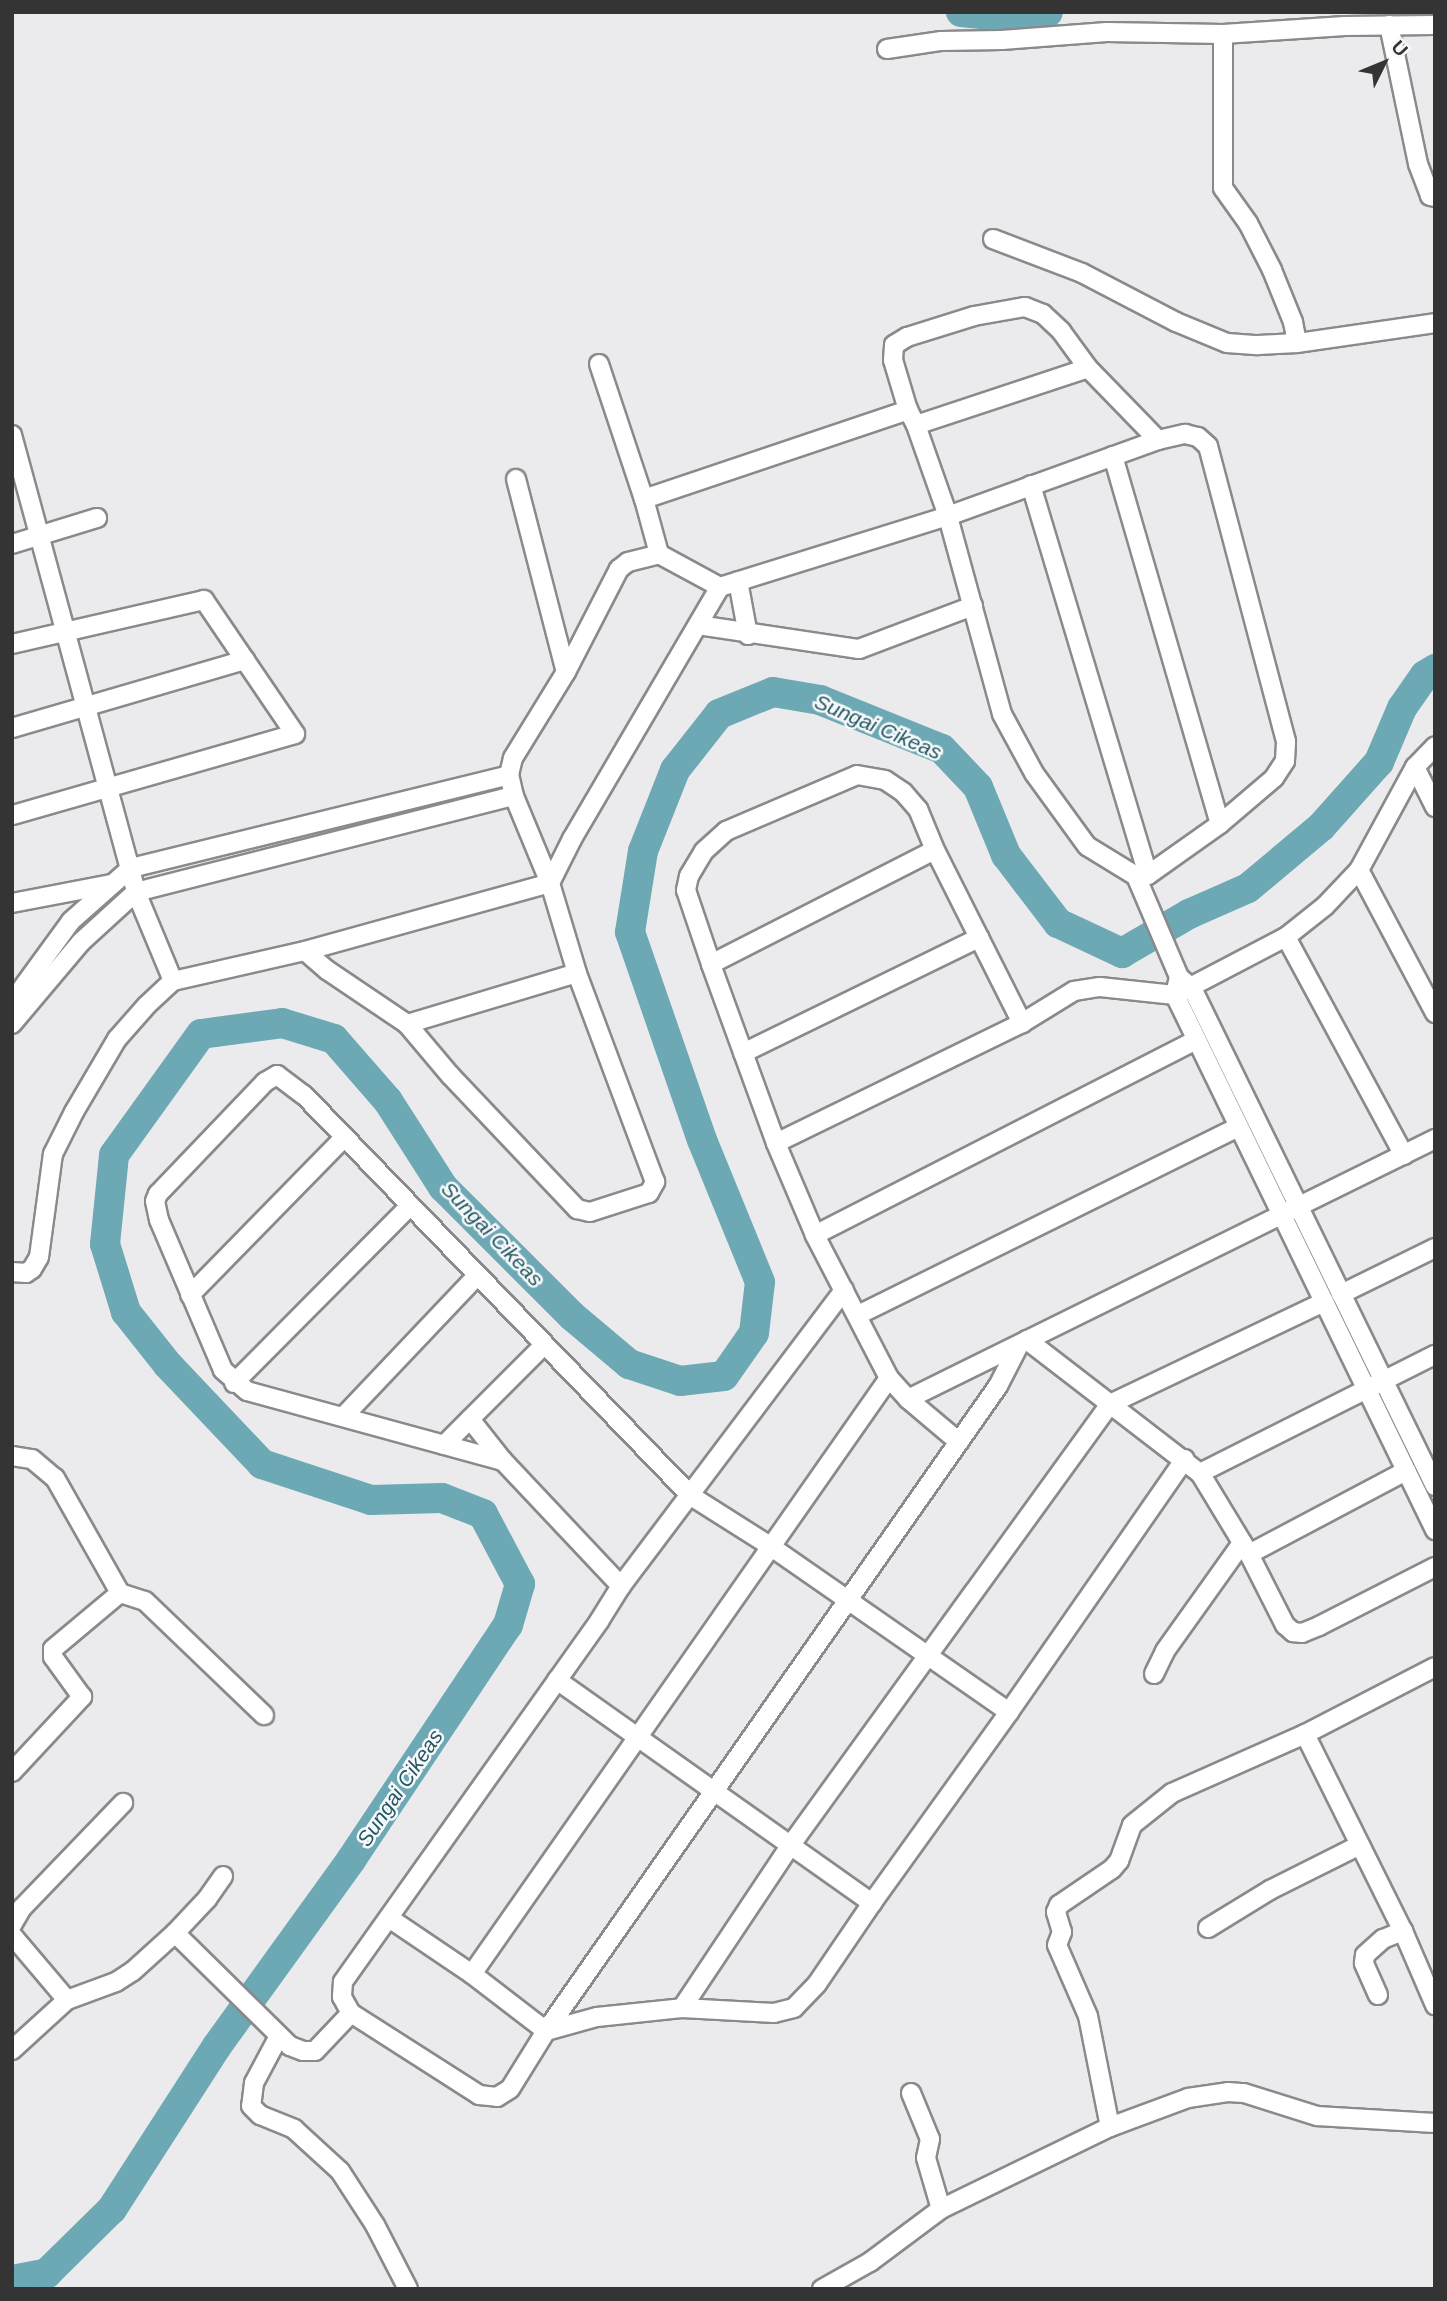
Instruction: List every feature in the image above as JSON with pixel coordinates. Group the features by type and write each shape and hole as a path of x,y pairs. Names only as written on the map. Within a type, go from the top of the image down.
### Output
{"street":[{"path":"887,49 941,41 1002,40 1107,32 1223,34 1389,25 1414,18 1435,24"},
{"path":"1389,25 1418,164 1430,196 1435,197"},
{"path":"1223,34 1223,188 1248,223 1272,270 1293,321 1297,343"},
{"path":"993,239 1082,273 1212,338 1258,345 1297,343 1435,323"},
{"path":"1142,875 1087,846 1034,773 1002,714 948,516 893,360 894,345 907,337 974,316 1026,307 1043,314 1061,331 1088,368 1158,440"},
{"path":"599,365 644,499 659,554"},
{"path":"644,499 1088,368"},
{"path":"304,951 327,970 407,1024 450,1075 577,1209 590,1212 649,1193 655,1182 577,973 550,883 514,796 509,775 513,758 566,672 619,569 628,562 659,554 720,587 948,516 1158,440 1185,434 1198,436 1208,446 1286,742 1284,761 1274,778 1220,824 1142,875"},
{"path":"13,445 136,892 173,981"},
{"path":"1113,456 1220,824"},
{"path":"516,479 566,672"},
{"path":"1031,485 1142,875 1142,896 1182,987 1299,1208 1384,1381 1429,1462 1435,1486"},
{"path":"12,544 97,518"},
{"path":"738,582 748,635"},
{"path":"12,1272 26,1273 32,1269 39,1257 46,1186 53,1154 74,1112 117,1039 173,981 304,951 550,883 572,839 720,587"},
{"path":"12,644 200,599 206,603 295,731 293,737 12,815"},
{"path":"698,625 748,635 859,649 973,606"},
{"path":"12,728 245,660"},
{"path":"776,1143 1022,1023 1074,991 1088,988 1182,987 1286,937 1325,906 1359,870 1415,767 1435,746"},
{"path":"1415,767 1435,807"},
{"path":"12,1002 71,922 131,868 509,775"},
{"path":"959,1442 908,1399 889,1378 815,1235 776,1143 685,890 689,876 704,850 726,831 857,775 885,780 903,792 918,809 935,850 1022,1023"},
{"path":"12,1024 81,942 136,892 514,796"},
{"path":"711,964 935,850"},
{"path":"1359,870 1435,1013"},
{"path":"12,903 113,884"},
{"path":"53,895 71,922"},
{"path":"1286,937 1404,1155"},
{"path":"743,1053 979,938"},
{"path":"407,1024 577,973"},
{"path":"1182,987 1196,1040 1435,1530"},
{"path":"815,1235 1196,1040"},
{"path":"503,1461 247,1391 223,1370 159,1220 155,1201 158,1194 265,1082 277,1075 286,1079 691,1496 770,1546 1009,1712"},
{"path":"858,1315 1238,1127"},
{"path":"190,1295 344,1138"},
{"path":"908,1399 1435,1139"},
{"path":"234,1382 410,1206"},
{"path":"1341,1294 1435,1248"},
{"path":"343,1417 477,1276"},
{"path":"844,1290 621,1586 557,1681 343,1982 342,1997 351,2013 465,2089 493,2098 510,2089 546,2031 998,1386 1023,1343"},
{"path":"682,2008 790,1846 1110,1405 1324,1302"},
{"path":"1023,1343 1185,1459 1200,1473 1245,1548 1285,1626 1297,1633 1319,1626 1435,1567"},
{"path":"444,1444 543,1346"},
{"path":"1200,1473 1435,1355"},
{"path":"472,1974 889,1378"},
{"path":"470,1419 503,1461 621,1586"},
{"path":"12,1456 32,1460 55,1478 120,1593 145,1601 264,1716"},
{"path":"546,2031 597,2017 682,2008 774,2013 794,2008 817,1983 1185,1459"},
{"path":"1154,1674 1165,1651 1245,1548 1406,1471"},
{"path":"12,1772 82,1697 53,1657 53,1649 120,1593"},
{"path":"1110,2127 1088,2016 1058,1951 1057,1945 1062,1932 1057,1909 1062,1901 1112,1869 1119,1861 1132,1825 1172,1793 1305,1734 1435,1667"},
{"path":"557,1681 872,1903"},
{"path":"1305,1734 1358,1846 1403,1931 1435,2005"},
{"path":"12,1925 22,1908 123,1803"},
{"path":"1208,1928 1270,1890 1358,1846"},
{"path":"12,2050 67,2000 116,1982 175,1933 207,1899 223,1877"},
{"path":"389,1918 472,1974 546,2031"},
{"path":"1378,1995 1364,1963 1365,1955 1383,1939 1403,1931"},
{"path":"175,1933 276,2032 303,2051 315,2051 351,2013"},
{"path":"12,1935 67,2000"},
{"path":"276,2032 254,2083 251,2106 260,2115 294,2129 333,2163 375,2225 408,2289"},
{"path":"822,2289 870,2262 941,2209 1110,2127 1188,2098 1228,2092 1259,2096 1317,2116 1435,2123"},
{"path":"911,2093 930,2139 926,2158 941,2209"}],"waterway":[{"path":"961,12 1040,20 1048,12"},
{"name":"Sungai Cikeas","path":"12,2280 47,2273 112,2209 217,2046 351,1860 508,1625 520,1584 483,1514 442,1498 371,1500 262,1464 168,1365 126,1312 105,1244 114,1155 201,1034 282,1023 334,1039 388,1101 443,1187 572,1316 629,1364 680,1381 724,1376 754,1333 760,1282 702,1140 630,932 643,851 675,770 719,714 773,692 820,700 942,749 978,787 1006,855 1058,923 1122,953 1189,914 1248,888 1321,827 1379,762 1402,708 1425,675 1435,669"}]}
